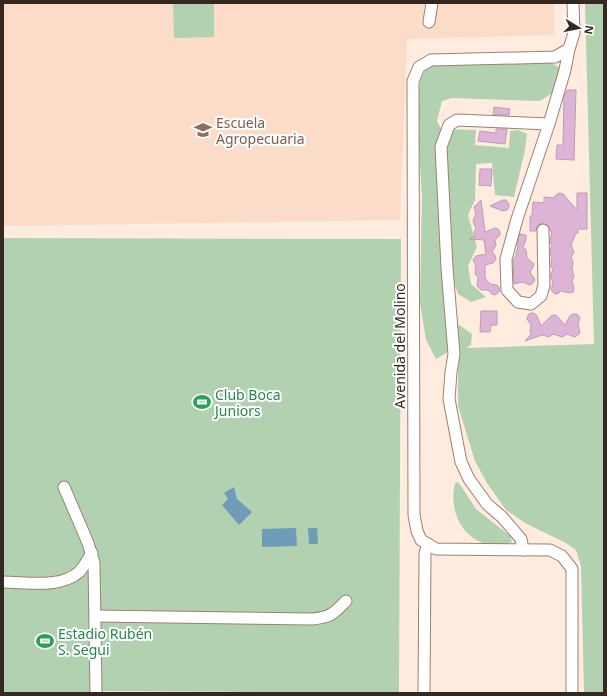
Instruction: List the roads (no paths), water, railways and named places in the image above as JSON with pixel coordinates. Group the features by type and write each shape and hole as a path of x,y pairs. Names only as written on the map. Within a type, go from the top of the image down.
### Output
{"street":[{"path":"429,22 432,3"},
{"path":"543,230 544,285 541,296 531,304 518,302 507,290 506,259 516,219 549,124 565,70 574,33 573,3"},
{"name":"Avenida del Molino","path":"428,544 421,540 414,515 413,82 419,67 431,60 555,56 569,49"},
{"path":"523,550 521,539 502,517 487,504 469,479 461,462 450,399 450,372 454,354 447,268 441,147 449,124 457,120 549,124"},
{"path":"64,487 92,553 94,563 96,693"},
{"path":"424,693 425,553 428,544 436,549 550,550 562,556 572,569 572,693"},
{"path":"3,582 48,583 64,580 80,572 92,553"},
{"path":"95,616 312,619 324,618 334,614 346,601"}],"water":[{"path":"234,487 237,499 252,512 239,525 222,505 228,499 224,493"},
{"path":"296,528 297,546 262,547 262,529"},
{"path":"308,528 317,528 318,544 309,544"}],"place":[{"name":"Escuela Agropecuaria","path":"203,130"},
{"name":"Club Boca Juniors","path":"202,402"},
{"name":"Estadio Rubén S. Segui","path":"45,641"}]}
